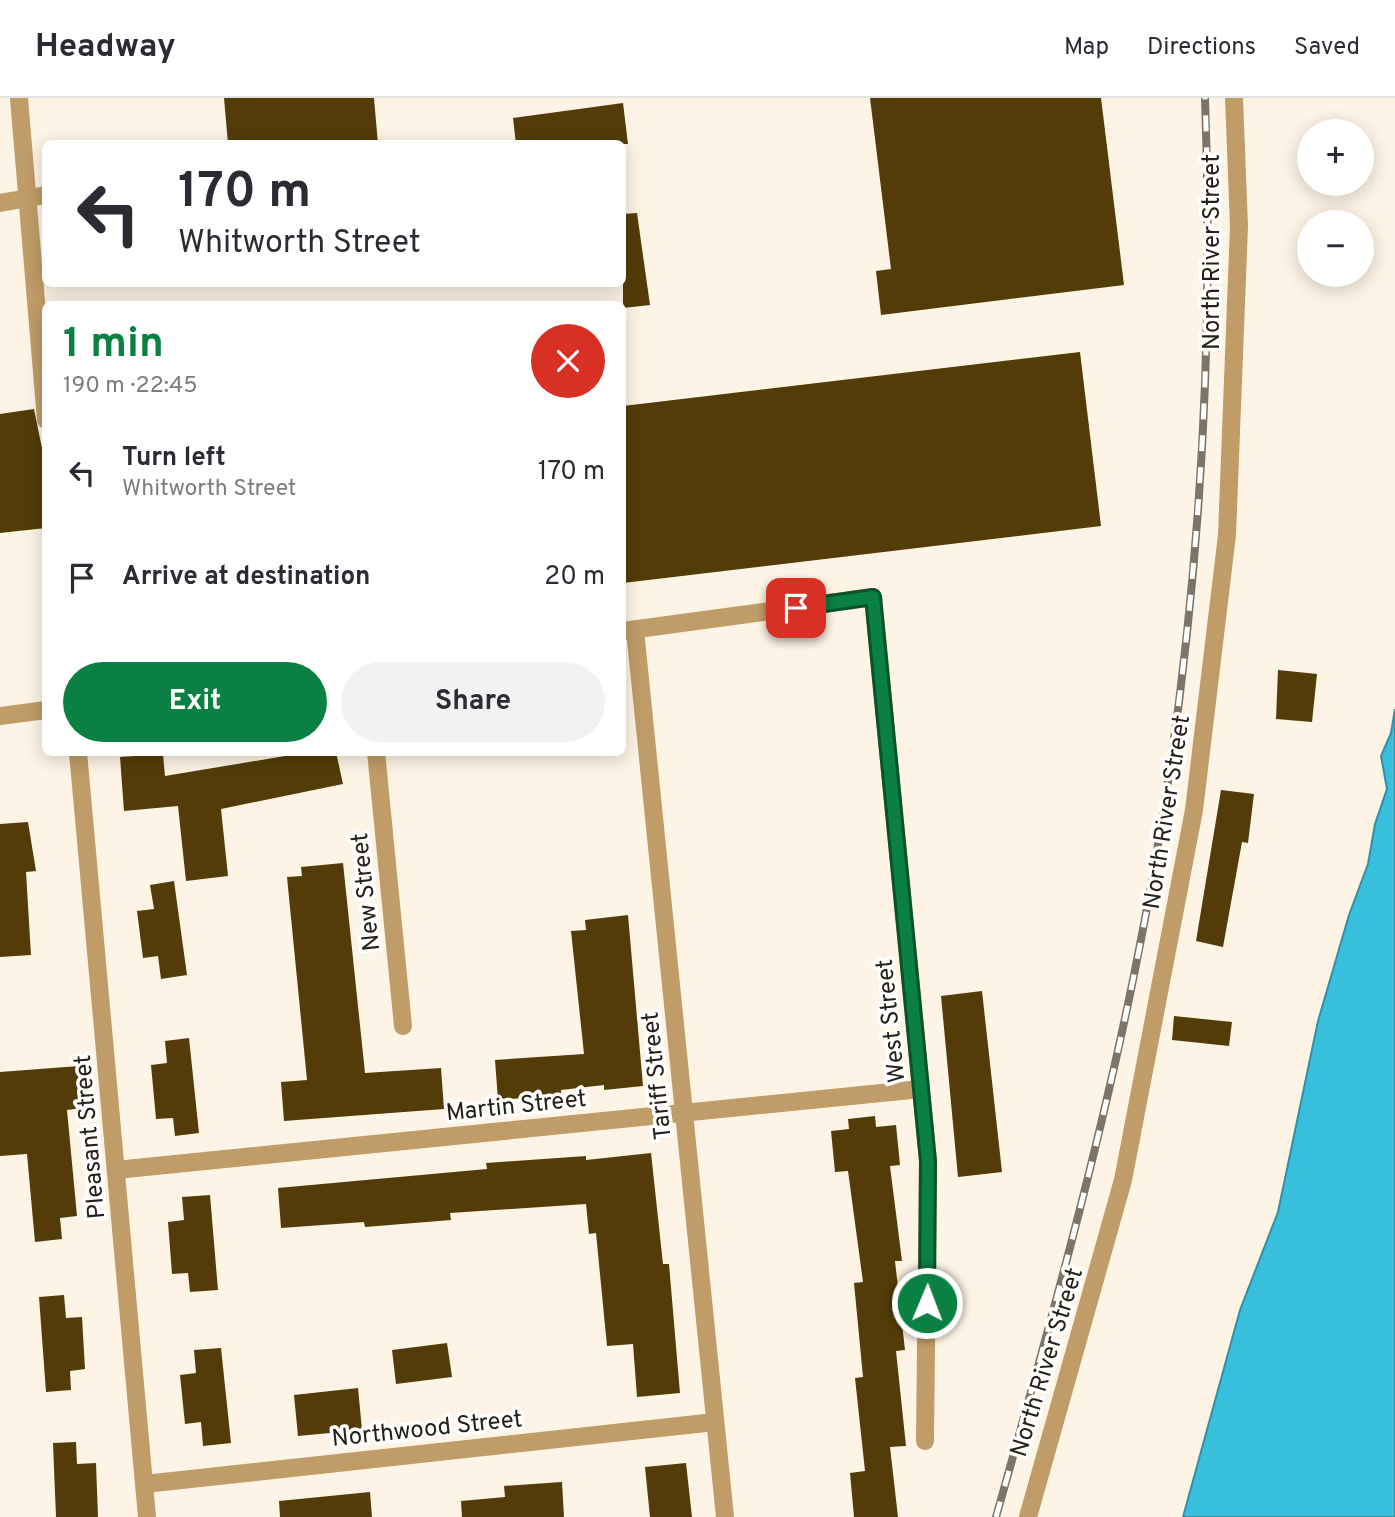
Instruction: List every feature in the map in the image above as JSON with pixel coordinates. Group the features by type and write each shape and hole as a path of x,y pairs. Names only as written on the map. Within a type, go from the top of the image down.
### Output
{"street":[{"path":"19,98 37,196 42,320"},
{"name":"North River Street","path":"1028,1517 1126,1169 1194,810 1227,535 1239,240 1234,98"},
{"path":"0,203 37,196"},
{"name":"West Street","path":"629,630 873,597 929,1193 925,1441"},
{"name":"Tariff Street","path":"629,630 684,1112 725,1517"},
{"path":"0,716 42,711"},
{"name":"Pleasant Street","path":"78,756 147,1517"},
{"name":"New Street","path":"376,756 403,1026"},
{"name":"Martin Street","path":"116,1170 921,1089"},
{"name":"Northwood Street","path":"145,1484 715,1422"}],"water":[{"path":"1395,709 1395,1517 1183,1517 1240,1310 1278,1212 1318,1021 1349,915 1368,864 1375,824 1387,789 1381,756 1391,733"}],"building":[{"path":"224,98 374,98 378,140 228,140"},
{"path":"870,98 1101,98 1124,285 881,315 876,271 891,269"},
{"path":"623,103 628,144 626,140 516,140 513,118"},
{"path":"637,213 650,305 626,308 626,301 623,301 623,287 626,287 626,214"},
{"path":"1080,352 1101,526 626,583 626,406"},
{"path":"34,409 42,448 42,528 0,533 0,414"},
{"path":"1278,670 1317,674 1312,722 1276,719"},
{"path":"163,756 165,776 285,756 337,756 343,784 221,809 228,876 186,881 178,806 124,811 120,757"},
{"path":"1221,790 1254,794 1248,843 1242,842 1223,947 1196,941"},
{"path":"28,822 36,871 26,872 31,955 0,957 0,824"},
{"path":"343,863 365,1073 441,1068 444,1109 284,1121 281,1082 307,1080 287,877 302,876 301,867"},
{"path":"174,881 187,975 161,979 158,956 143,958 137,911 154,909 150,885"},
{"path":"628,915 643,1086 604,1090 604,1085 561,1090 561,1095 498,1100 495,1060 584,1054 571,931 586,930 585,920"},
{"path":"982,991 1002,1172 958,1177 941,996"},
{"path":"1174,1016 1232,1022 1229,1046 1172,1040"},
{"path":"189,1038 199,1133 175,1136 173,1118 156,1119 151,1065 167,1063 165,1041"},
{"path":"79,1066 82,1108 67,1110 77,1216 60,1218 62,1239 35,1242 27,1154 0,1156 0,1072"},
{"path":"875,1116 876,1127 896,1125 900,1165 890,1166 902,1261 895,1261 905,1350 896,1351 906,1446 890,1447 898,1517 854,1517 850,1473 865,1471 855,1378 863,1377 854,1283 863,1282 848,1171 835,1172 831,1131 849,1129 848,1119"},
{"path":"651,1153 663,1264 669,1264 680,1393 637,1397 633,1344 607,1346 596,1233 589,1234 586,1204 450,1213 451,1220 365,1227 364,1222 281,1228 278,1188 487,1169 486,1163 586,1156 586,1160"},
{"path":"210,1195 218,1290 190,1292 188,1273 172,1274 168,1222 184,1220 182,1197"},
{"path":"64,1295 66,1318 82,1317 85,1369 70,1371 71,1390 46,1392 39,1297"},
{"path":"447,1343 452,1377 396,1384 392,1350"},
{"path":"221,1348 231,1443 203,1446 201,1422 185,1424 180,1375 196,1373 194,1350"},
{"path":"358,1388 362,1430 298,1436 294,1395"},
{"path":"76,1442 77,1464 96,1463 98,1517 56,1517 53,1443"},
{"path":"686,1463 692,1517 650,1517 645,1467"},
{"path":"562,1482 564,1517 462,1517 461,1501 505,1497 504,1486"},
{"path":"370,1492 372,1517 280,1517 279,1501"}],"railway":[{"path":"996,1517 1053,1313 1105,1108 1135,970 1172,754 1186,645 1203,426 1208,207 1205,98"}],"route":[{"path":"796,608 873,597 928,1161 927,1303"}]}
